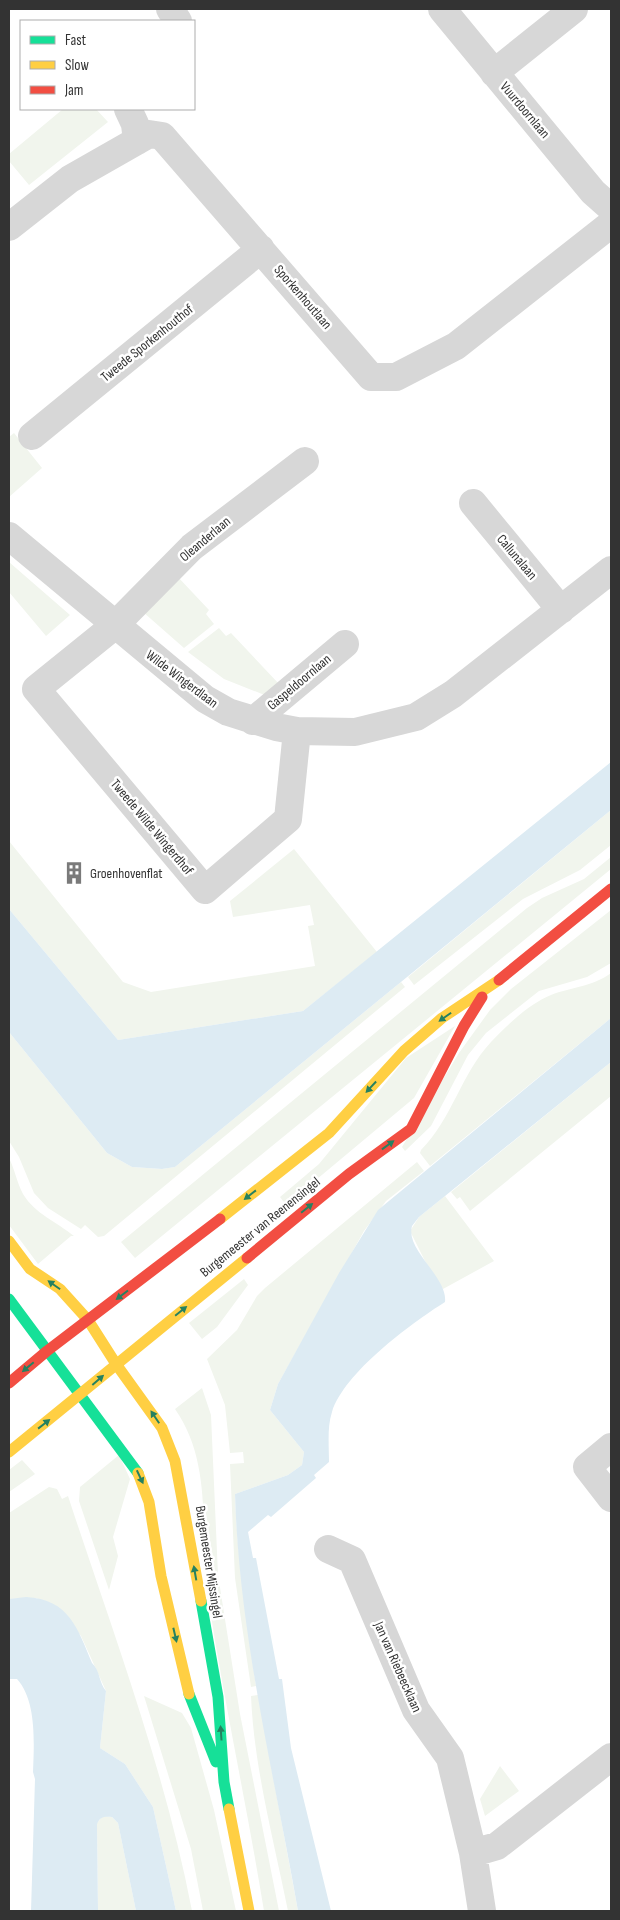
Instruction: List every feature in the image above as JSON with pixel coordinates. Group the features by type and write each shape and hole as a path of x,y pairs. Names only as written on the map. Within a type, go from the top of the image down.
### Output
{"main road":[{"name":"Burgemeester van Reenensingel","path":"9,1383 47,1351 153,1272 329,1132 404,1052 442,1018 486,991 611,890"},
{"name":"Burgemeester van Reenensingel","path":"9,1452 80,1396 116,1364 349,1174 411,1129 464,1026 486,991"},
{"name":"Burgemeester Mijssingel","path":"9,1241 30,1269 60,1289 88,1320 116,1364 162,1428 175,1460 218,1697 224,1782 249,1911"},
{"name":"Burgemeester Mijssingel","path":"9,1299 80,1396 106,1426 141,1476 149,1502 161,1576 190,1700 224,1782"}],"street":[{"path":"170,9 177,20"},
{"name":"Vuurdoornlaan","path":"442,9 594,192 611,208"},
{"path":"494,73 574,9"},
{"path":"128,110 135,124 137,141"},
{"name":"Sporkenhoutlaan","path":"9,227 70,179 149,134 162,136 371,377 396,377 456,346 611,224"},
{"name":"Tweede Sporkenhouthof","path":"32,436 261,249"},
{"name":"Oleanderlaan","path":"114,626 192,547 305,460"},
{"name":"Callunalaan","path":"472,503 561,610"},
{"name":"Wilde Wingerdlaan","path":"9,536 114,626 205,699 228,712 253,721 296,731 355,732 416,717 453,694 611,570"},
{"name":"Tweede Wilde Wingerdhof","path":"114,626 36,689 205,890 288,819 296,731"},
{"name":"Gaspeldoornlaan","path":"253,721 345,644"},
{"path":"611,1446 587,1467 611,1498"},
{"name":"Jan van Riebeecklaan","path":"328,1549 352,1560 416,1710 450,1758 472,1852 482,1911"},
{"path":"472,1852 497,1846 611,1757"}],"shaded area":[{"path":"62,110 97,110 108,122 29,185 9,161 9,154"},
{"path":"14,433 42,468 9,497 9,437"},
{"path":"9,562 70,615 46,636 9,592"},
{"path":"177,576 209,610 206,614 214,624 184,648 143,612"},
{"path":"219,628 226,636 231,633 280,685 267,696 224,679 188,652"},
{"path":"611,762 611,810 175,1167 162,1169 132,1167 107,1153 9,1032 9,909 118,1040 303,1011"},
{"path":"611,810 611,845 580,870 523,899 414,985 408,977"},
{"path":"9,841 123,982 151,992 315,966 308,926 314,925 310,905 233,917 230,901 294,849 377,952 303,1011 118,1040 9,909"},
{"path":"611,857 611,869 135,1258 121,1242 527,908 542,898 584,879"},
{"path":"611,910 611,963 587,977 539,991 486,1033 468,1055 431,1126 405,1151 402,1147 459,1053 490,1010 511,989"},
{"path":"611,973 611,1018 430,1166 420,1153 421,1150 441,1125 472,1068 491,1042 519,1016 543,999 604,978"},
{"path":"401,982 405,987 104,1236 98,1237 85,1225 81,1229 48,1208 34,1193 19,1157 9,1141 9,1032 107,1153 132,1167 162,1169 175,1167"},
{"path":"611,1018 611,1062 419,1217 412,1226 415,1244 440,1283 445,1302 397,1336 350,1381 339,1397 330,1418 329,1462 314,1475 316,1478 271,1517 268,1515 248,1532 253,1558 256,1558 279,1679 282,1679 291,1748 331,1911 298,1911 250,1652 238,1547 235,1494 288,1475 302,1465 304,1452 270,1410 278,1384 339,1273 378,1210"},
{"path":"455,1026 414,1098 286,1205 280,1197 319,1164 406,1058"},
{"path":"611,1062 611,1096 470,1211 460,1197 457,1199 451,1192"},
{"path":"9,1158 21,1190 28,1201 74,1236 71,1236 38,1264 9,1225"},
{"path":"417,1162 424,1171 386,1201 364,1231 278,1384 270,1410 304,1452 302,1465 288,1475 235,1494 240,1566 256,1686 251,1687 235,1578 230,1464 244,1463 243,1452 230,1453 225,1405 207,1359 237,1330 257,1296 265,1288"},
{"path":"445,1196 494,1261 443,1289 426,1263 410,1231 419,1217"},
{"path":"244,1279 248,1285 217,1327 202,1339 189,1323"},
{"path":"202,1388 211,1415 218,1575 240,1714 279,1911 264,1911 208,1597 200,1476 195,1453 187,1431 175,1409"},
{"path":"119,1455 130,1479 113,1537 118,1556 109,1590 79,1501 80,1487"},
{"path":"22,1460 35,1474 9,1492 9,1470"},
{"path":"49,1487 57,1489 62,1499 68,1496 120,1650 168,1806 192,1911 176,1911 153,1807 125,1764 100,1748 106,1691 81,1636 56,1606 36,1598 9,1599 9,1513"},
{"path":"26,1597 52,1603 70,1618 82,1639 92,1663 97,1669 106,1691 100,1748 125,1764 153,1807 176,1911 136,1911 118,1823 112,1817 107,1817 101,1818 97,1824 98,1911 31,1911 35,1779 33,1772 33,1723 28,1699 23,1688 17,1679 9,1679 9,1599"},
{"path":"258,1695 298,1911 288,1911 260,1777 251,1696"},
{"path":"144,1696 182,1713 191,1728 214,1810 236,1911 203,1911 191,1849"},
{"path":"500,1766 519,1791 485,1816 480,1799"},
{"path":"102,1817 112,1817 118,1823 136,1911 98,1911 97,1823"}],"traffic: fast":[{"path":"9,1299 138,1473"},
{"path":"201,1601 218,1697 224,1782 229,1809"},
{"path":"189,1694 216,1762"}],"traffic: slow":[{"path":"220,1219 329,1133 404,1051 442,1018 499,980"},
{"path":"9,1241 30,1269 60,1289 88,1320 116,1364 162,1428 175,1461 201,1601"},
{"path":"9,1452 247,1258"},
{"path":"138,1473 149,1502 161,1576 189,1694"},
{"path":"229,1809 249,1911"}],"traffic: jam":[{"path":"499,980 611,889"},
{"path":"247,1258 349,1174 411,1129 464,1026 482,997"},
{"path":"9,1383 47,1351 220,1219"}],"place":[{"name":"Groenhovenflat","path":"74,873"}]}
